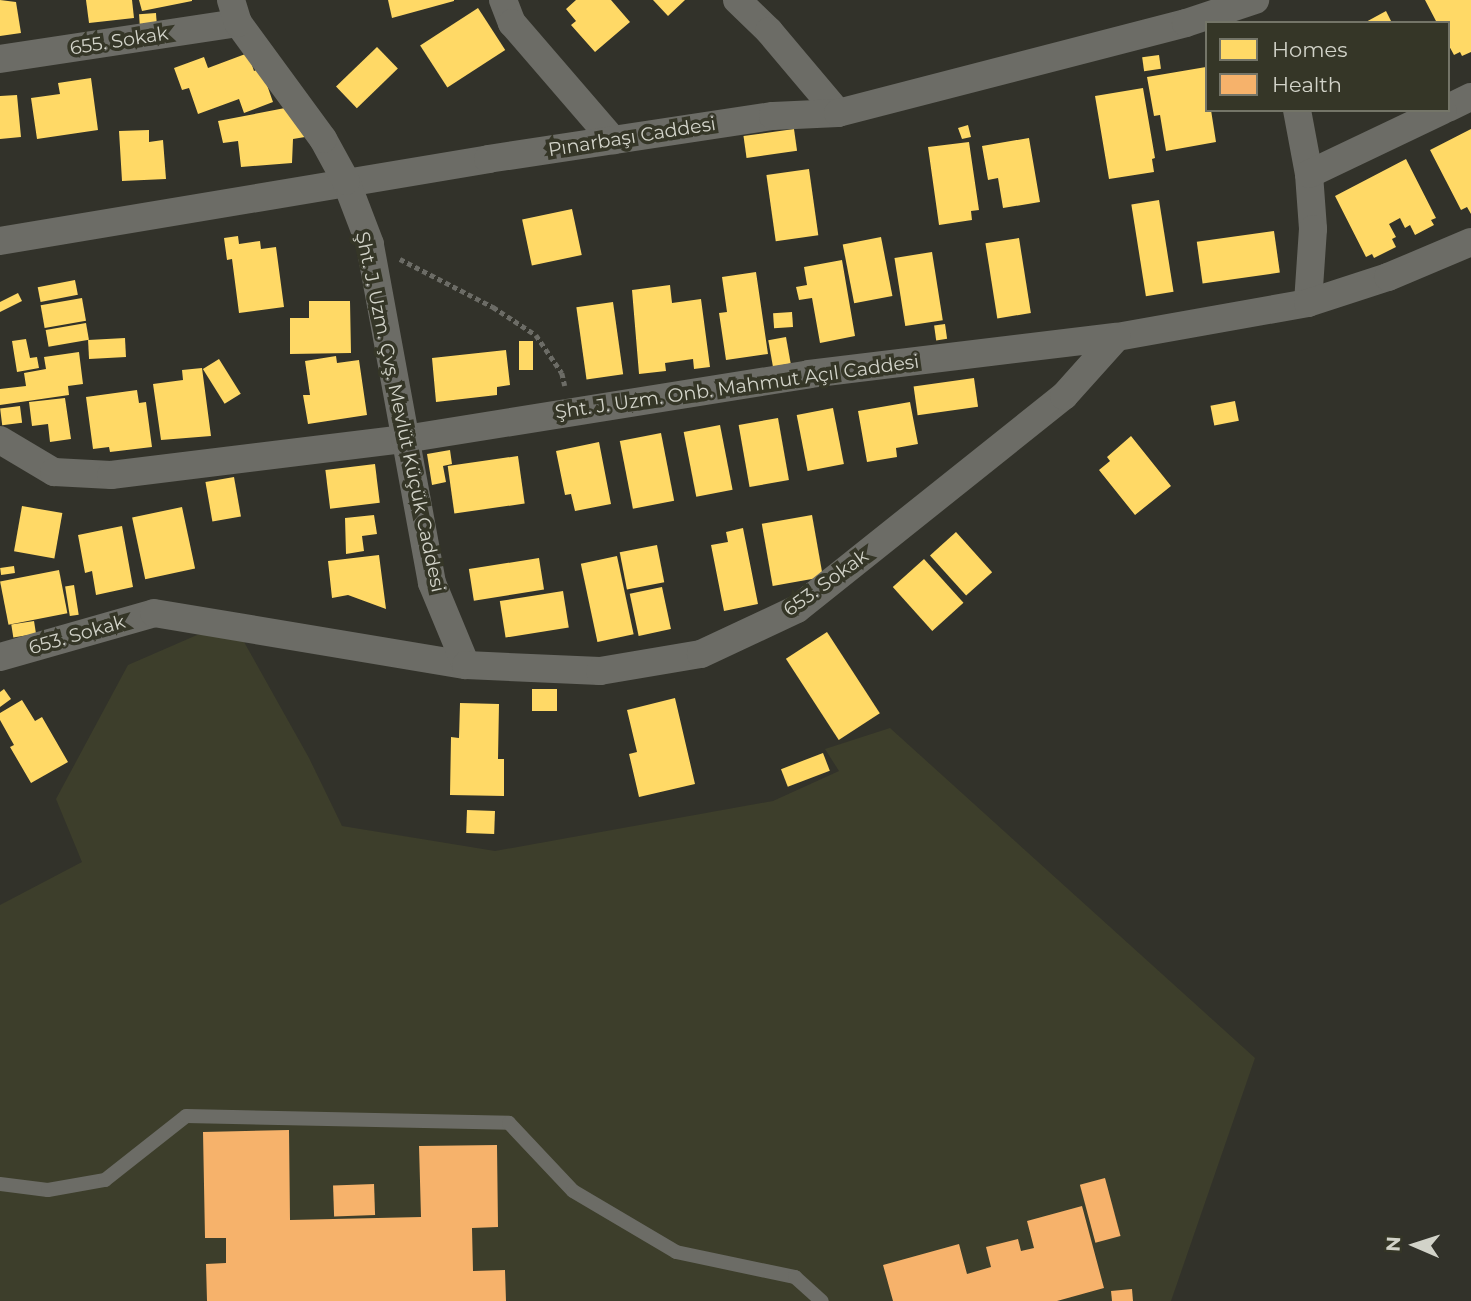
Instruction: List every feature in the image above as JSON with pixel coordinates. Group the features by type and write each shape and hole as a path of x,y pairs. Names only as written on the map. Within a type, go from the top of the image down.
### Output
{"street":[{"path":"503,0 512,23 613,140"},
{"path":"737,0 769,31 838,113"},
{"name":"Pınarbaşı Caddesi","path":"1208,21 1255,0"},
{"name":"655. Sokak","path":"0,59 235,12"},
{"name":"Şht. J. Uzm. Çvş. Mevlüt Küçük Caddesi","path":"235,12 323,139 346,181 370,244 432,583 466,665"},
{"name":"Pınarbaşı Caddesi","path":"0,241 346,181 613,140 773,116 838,113 1197,26"},
{"path":"1450,107 1471,97"},
{"path":"1297,112 1309,174 1313,229 1308,303"},
{"path":"1309,174 1439,112"},
{"name":"Şht. J. Uzm. Onb. Mahmut Açıl Caddesi","path":"0,440 54,472 111,475 405,439 809,374 1117,337 1308,303 1388,277 1471,242"},
{"name":"653. Sokak","path":"0,657 154,613 466,665 600,671 701,654 797,609 1064,396 1117,337"}],"lane":[{"path":"0,1184 48,1190 105,1180 139,1154 165,1129 186,1116 509,1123 573,1191 676,1252 795,1277 822,1301"}],"path":[{"path":"370,244 493,307 536,335 562,373 571,411"}],"shaded area":[{"path":"239,633 309,758 342,826 495,851 773,801 839,771 825,749 890,728 1255,1058 1171,1301 0,1301 0,905 82,862 56,799 128,665 197,635"}],"building: Homes":[{"path":"0,0 16,2 21,33 0,36"},
{"path":"86,0 132,0 134,18 89,23"},
{"path":"139,0 192,0 192,1 142,11"},
{"path":"388,0 454,0 454,1 392,18"},
{"path":"576,0 611,0 630,22 595,52 571,25 576,21 566,9"},
{"path":"653,0 685,0 668,16"},
{"path":"1425,0 1471,0 1471,52 1462,56 1460,52 1454,55 1450,48 1450,21 1436,21"},
{"path":"478,8 505,50 447,88 420,46"},
{"path":"1386,11 1391,21 1368,21"},
{"path":"156,13 157,28 140,29 139,14"},
{"path":"377,47 398,69 357,108 336,87"},
{"path":"248,53 254,71 261,68 273,102 244,113 239,99 198,114 189,88 182,90 174,68 204,57 208,68"},
{"path":"1159,55 1161,69 1144,71 1142,57"},
{"path":"1205,67 1205,112 1211,112 1216,142 1166,151 1160,115 1154,116 1147,77"},
{"path":"91,78 98,130 37,139 31,98 60,94 58,83"},
{"path":"1143,88 1155,158 1152,159 1154,172 1109,179 1095,96"},
{"path":"17,95 21,137 0,139 0,96"},
{"path":"285,108 305,137 293,139 292,163 241,167 238,141 223,143 218,121"},
{"path":"968,125 971,137 962,139 958,128"},
{"path":"794,129 797,151 747,158 743,136"},
{"path":"1471,129 1471,214 1467,207 1461,210 1430,150"},
{"path":"149,130 149,142 163,140 166,179 122,181 119,131"},
{"path":"1029,138 1040,202 1003,208 998,178 988,180 982,146"},
{"path":"969,142 979,210 971,211 972,220 939,225 928,147"},
{"path":"1406,159 1436,218 1431,220 1434,225 1415,235 1410,225 1405,228 1400,218 1389,224 1396,237 1392,239 1396,247 1374,258 1372,254 1366,257 1335,196"},
{"path":"809,169 818,235 776,241 766,175"},
{"path":"1159,200 1174,292 1146,296 1131,204"},
{"path":"572,209 582,255 532,266 522,220"},
{"path":"1274,231 1280,273 1203,283 1197,242"},
{"path":"238,236 239,244 260,241 261,249 276,247 284,307 239,313 232,259 227,260 224,238"},
{"path":"881,237 892,296 854,303 843,244"},
{"path":"1019,238 1031,313 997,318 985,243"},
{"path":"932,252 943,320 905,326 894,258"},
{"path":"842,260 855,336 820,343 812,298 799,300 796,287 807,285 804,267"},
{"path":"756,272 768,354 726,360 719,313 727,312 722,277"},
{"path":"75,280 78,295 41,302 38,287"},
{"path":"670,285 672,303 701,299 710,367 694,369 693,359 665,363 666,371 639,374 632,290"},
{"path":"18,293 22,301 0,312 0,302"},
{"path":"82,298 86,321 45,328 41,305"},
{"path":"309,301 350,301 351,353 290,354 290,318 309,318"},
{"path":"613,302 623,374 587,379 576,307"},
{"path":"792,312 793,327 774,328 773,313"},
{"path":"86,323 89,340 49,347 46,330"},
{"path":"945,324 947,339 936,340 934,326"},
{"path":"786,337 791,364 773,367 768,340"},
{"path":"125,338 126,357 89,359 88,340"},
{"path":"26,339 30,358 37,357 39,368 17,372 12,341"},
{"path":"519,341 533,341 533,370 519,370"},
{"path":"506,350 510,385 497,387 497,395 436,402 432,358"},
{"path":"79,352 83,384 68,386 69,395 0,405 0,389 26,386 24,373 46,369 44,357"},
{"path":"336,356 337,363 359,360 367,415 308,424 303,395 310,395 305,361"},
{"path":"219,359 241,394 225,404 203,369"},
{"path":"202,368 211,436 161,440 153,384 183,380 182,370"},
{"path":"974,378 978,407 918,415 914,386"},
{"path":"137,390 139,403 146,402 152,447 110,452 109,447 93,449 86,397"},
{"path":"65,398 71,439 50,442 48,424 32,426 29,402"},
{"path":"1235,401 1239,421 1214,425 1210,406"},
{"path":"910,402 918,444 896,448 897,457 867,462 858,411"},
{"path":"20,406 22,423 2,425 0,408"},
{"path":"833,408 844,464 808,471 797,415"},
{"path":"778,418 789,480 750,487 739,425"},
{"path":"720,425 733,490 696,497 684,432"},
{"path":"661,433 674,501 633,509 620,441"},
{"path":"1131,436 1171,486 1135,515 1099,470 1110,461 1107,457"},
{"path":"599,442 611,504 575,511 571,494 565,495 556,451"},
{"path":"450,450 452,464 443,466 446,482 432,485 427,454"},
{"path":"518,456 525,504 454,513 448,466"},
{"path":"375,464 380,503 330,509 325,470"},
{"path":"234,477 241,516 212,521 205,482"},
{"path":"22,506 62,513 54,558 14,551"},
{"path":"182,507 195,569 145,579 132,518"},
{"path":"374,515 377,534 362,536 364,551 346,554 345,518"},
{"path":"812,515 823,577 773,586 762,524"},
{"path":"122,526 133,587 96,595 92,571 85,573 78,535"},
{"path":"743,528 758,604 724,611 711,545 728,542 726,532"},
{"path":"956,532 992,572 966,596 930,555"},
{"path":"657,545 664,582 627,590 620,552"},
{"path":"379,555 386,609 348,595 332,598 328,561"},
{"path":"617,556 634,634 597,642 581,564"},
{"path":"539,558 544,590 474,601 469,569"},
{"path":"924,559 963,603 932,631 893,587"},
{"path":"14,566 15,573 1,575 0,568"},
{"path":"59,570 67,613 8,625 0,581"},
{"path":"74,585 79,615 70,616 65,586"},
{"path":"662,587 671,629 639,636 630,594"},
{"path":"563,591 569,628 506,638 500,601"},
{"path":"34,621 36,634 13,637 11,625"},
{"path":"827,632 880,713 839,740 786,659"},
{"path":"4,689 11,699 0,707 0,692"},
{"path":"532,689 557,689 557,711 532,711"},
{"path":"675,698 695,784 639,797 629,754 637,752 627,710"},
{"path":"22,700 35,721 42,717 68,762 31,783 10,747 14,745 0,720 0,713"},
{"path":"460,703 499,704 498,759 504,759 504,796 450,795 451,737 459,738"},
{"path":"823,753 830,771 788,787 781,769"},
{"path":"467,810 495,811 494,834 466,833"}],"building: Health":[{"path":"289,1130 290,1220 421,1217 419,1146 497,1145 498,1227 472,1228 473,1271 505,1270 506,1301 207,1301 206,1264 226,1263 226,1238 205,1238 203,1132"},
{"path":"1105,1178 1121,1236 1095,1243 1080,1185"},
{"path":"374,1184 375,1215 334,1216 333,1185"},
{"path":"1082,1206 1104,1288 1057,1301 893,1301 883,1265 959,1244 967,1274 991,1267 986,1247 1018,1239 1021,1251 1034,1248 1027,1221"},
{"path":"1132,1289 1133,1301 1112,1301 1111,1291"}]}
